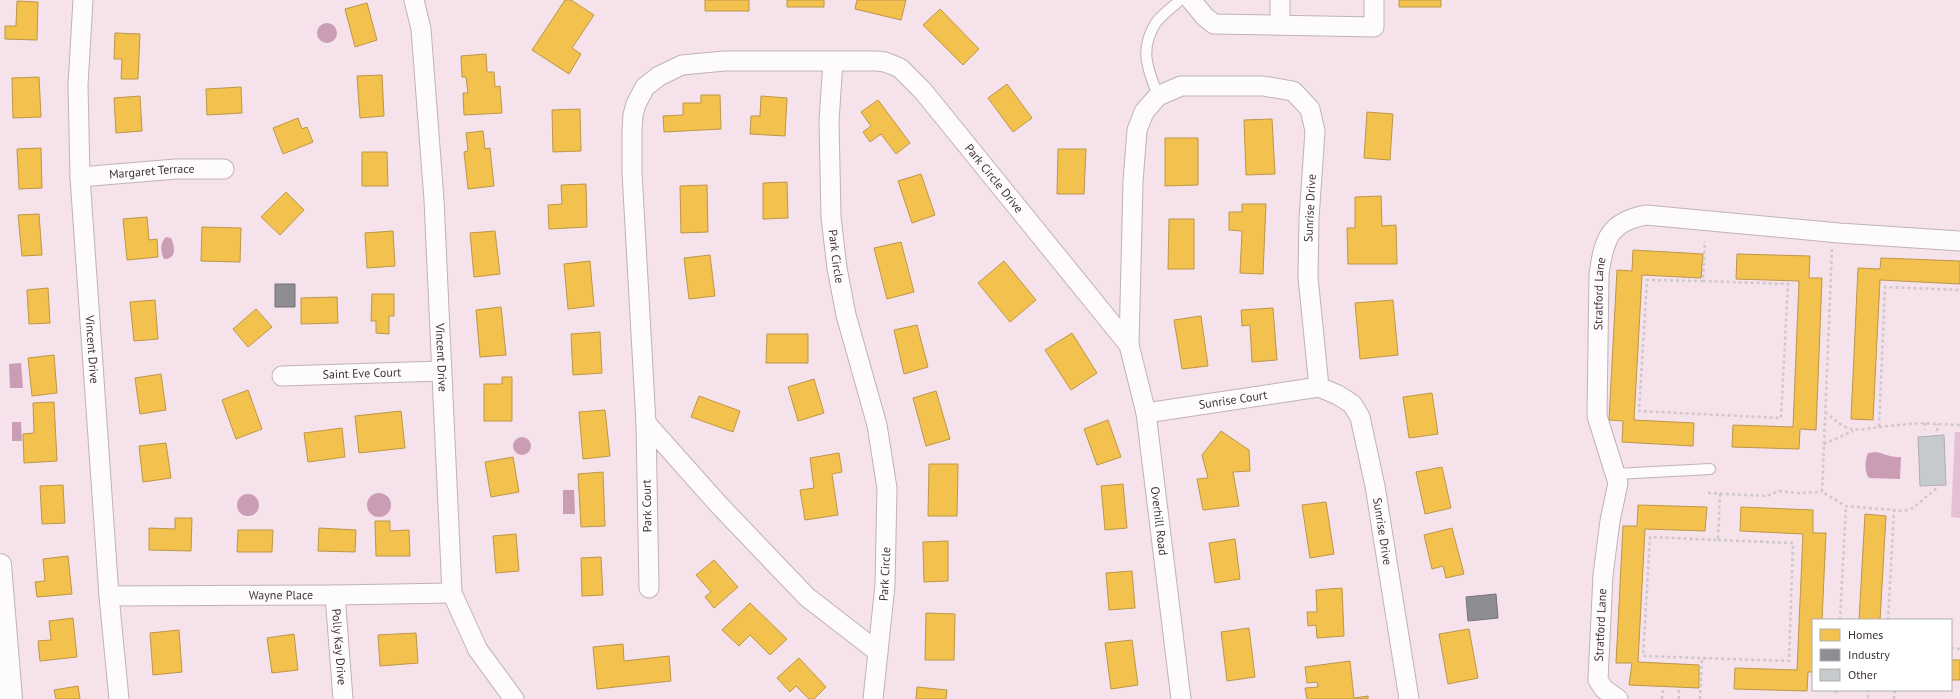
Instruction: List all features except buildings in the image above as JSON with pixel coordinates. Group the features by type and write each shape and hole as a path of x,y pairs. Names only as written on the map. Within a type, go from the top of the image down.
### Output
{"street":[{"name":"Vincent Drive","path":"83,0 78,85 80,177 109,596 119,699"},
{"name":"Vincent Drive","path":"414,0 422,37 434,200 452,593 478,650 514,699"},
{"path":"1191,0 1205,17 1214,24 1374,27 1374,0"},
{"path":"1280,0 1280,25"},
{"name":"Park Circle Drive","path":"833,61 851,60 885,62 895,65 905,72 928,97 1129,345"},
{"path":"833,61 724,61 682,65 659,76 645,87 638,100 633,115 632,172 646,423 720,506 807,597 878,652"},
{"name":"Park Circle","path":"833,61 829,121 831,217 837,268 846,315 875,418 888,488 885,585 873,699"},
{"name":"Sunrise Drive","path":"1129,345 1133,182 1137,130 1144,112 1158,96 1180,86 1263,86 1293,91 1310,109 1315,131 1309,219 1308,277 1319,387 1338,395 1352,404 1360,417 1375,486 1409,699"},
{"name":"Margaret Terrace","path":"80,177 176,169 224,169"},
{"name":"Stratford Lane","path":"1618,699 1604,689 1598,680 1603,575 1610,521 1618,483 1597,416 1599,274 1602,251 1610,235 1618,224 1632,218 1646,215 1839,233 1960,241"},
{"name":"Overhill Road","path":"1129,345 1146,413 1182,699"},
{"name":"Saint Eve Court","path":"282,376 441,371"},
{"name":"Sunrise Court","path":"1146,413 1319,387"},
{"name":"Park Court","path":"646,423 649,588"},
{"path":"0,565 11,699"},
{"name":"Wayne Place","path":"109,596 452,593"},
{"name":"Polly Kay Drive","path":"335,595 343,699"}],"lane":[{"path":"1158,96 1147,67 1145,52 1156,24 1180,0"},
{"path":"1616,474 1710,469"}],"path":[{"path":"1703,281 1706,241"},
{"path":"1822,492 1832,245"},
{"path":"1647,280 1703,281 1788,284 1781,418 1640,411 1647,280"},
{"path":"1879,428 1885,287 1960,290"},
{"path":"1825,411 1840,425 1854,431"},
{"path":"1824,444 1854,431 1925,423 1960,424"},
{"path":"1925,423 1925,430"},
{"path":"1937,431 1938,424"},
{"path":"1708,493 1767,496 1779,491 1798,493 1822,492 1846,506 1904,511 1913,508 1938,487"},
{"path":"1718,540 1720,493"},
{"path":"1840,619 1846,506"},
{"path":"1888,619 1894,510"},
{"path":"1650,537 1718,540 1794,542 1789,661 1643,656 1650,537"},
{"path":"1700,699 1702,658"},
{"path":"1662,690 1662,699"},
{"path":"1679,690 1679,699"},
{"path":"1868,698 1869,691"}],"shaded area":[{"path":"327,23 334,26 337,33 334,40 327,43 320,40 317,33 320,26"},
{"path":"166,237 171,238 174,252 171,257 164,259 161,247"},
{"path":"21,363 23,388 10,388 9,364"},
{"path":"12,422 21,422 22,441 12,441"},
{"path":"1955,432 1960,432 1960,518 1951,517"},
{"path":"522,437 528,440 531,446 528,452 522,455 516,452 513,446 516,440"},
{"path":"1876,452 1901,457 1900,479 1869,478 1866,469 1867,456 1868,453"},
{"path":"563,490 574,490 575,514 563,514"},
{"path":"379,493 384,494 390,500 390,510 384,516 379,517 374,516 368,510 367,505 368,500 374,494"},
{"path":"248,494 256,497 259,505 256,513 248,516 240,513 237,505 240,497"}]}
